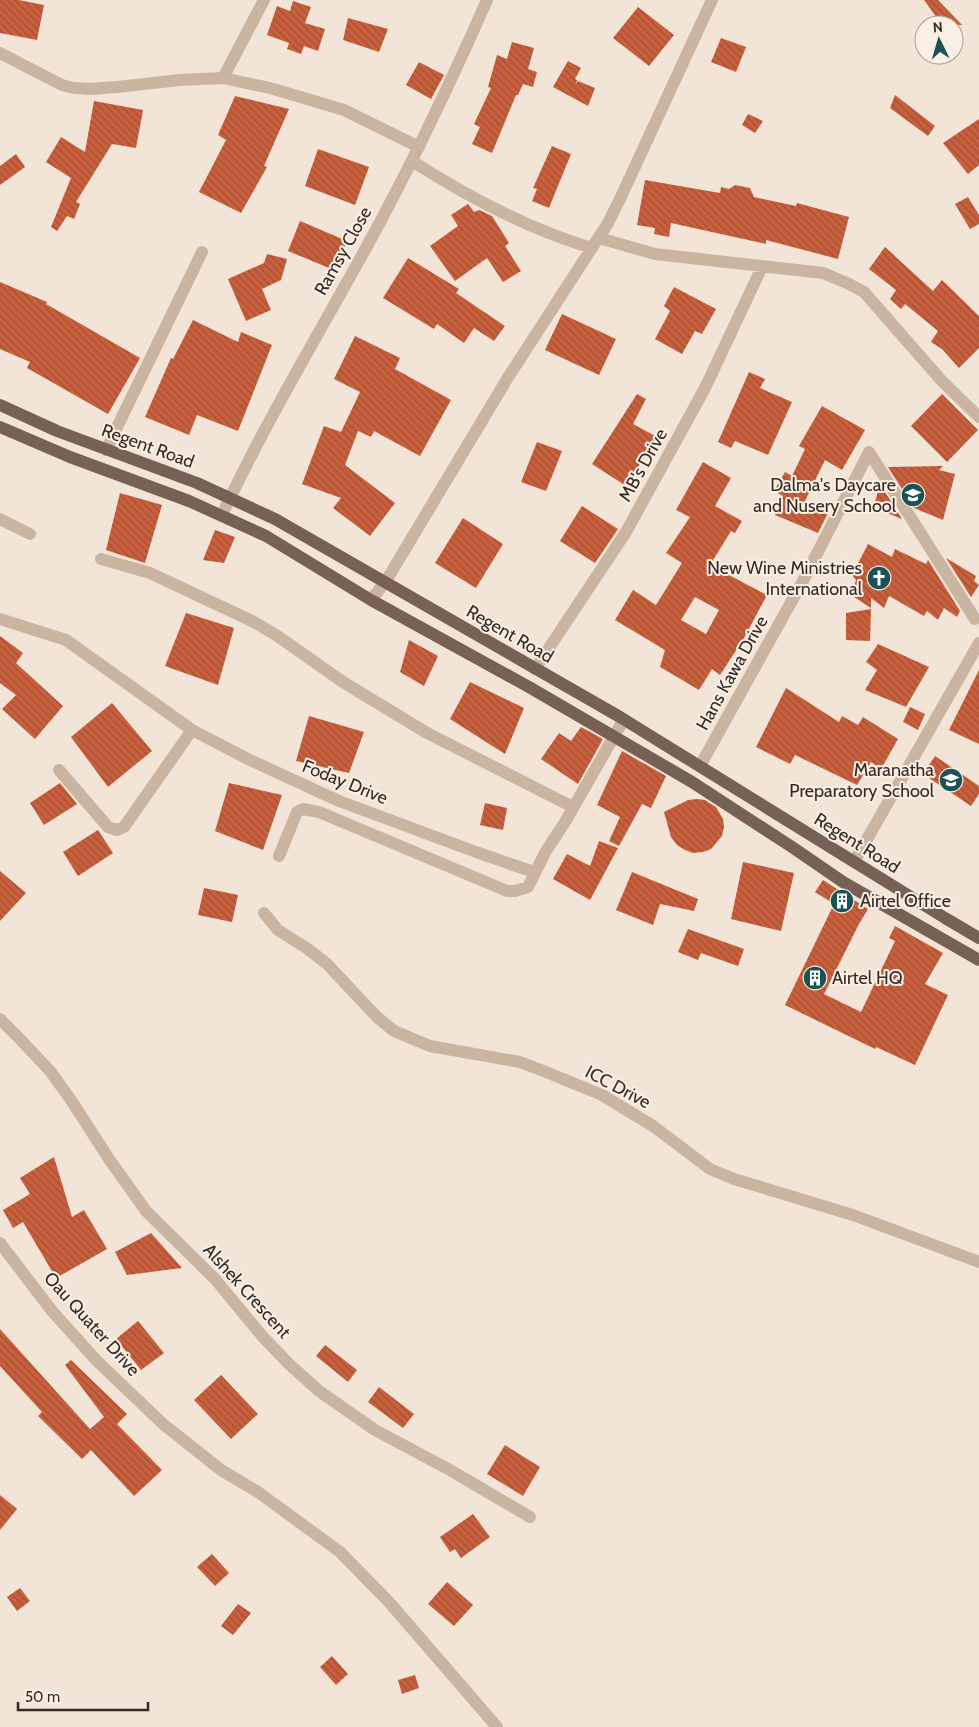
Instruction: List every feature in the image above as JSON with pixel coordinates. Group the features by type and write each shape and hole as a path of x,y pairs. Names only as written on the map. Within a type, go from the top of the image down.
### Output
{"main road":[{"name":"Regent Road","path":"0,404 57,431 152,466 275,519 624,719 979,938"},
{"name":"Regent Road","path":"0,427 61,453 154,487 222,515 281,545 370,600 529,687 692,782 843,882 979,960"},
{"path":"936,936 945,918"}],"street":[{"path":"223,78 264,0"},
{"name":"Ramsy Close","path":"222,515 268,422 366,248 412,161 447,90 487,0"},
{"path":"370,600 386,581 508,379 595,243 620,199 712,0"},
{"path":"0,53 62,85 74,88 90,89 180,80 223,78 270,88 344,110 419,147"},
{"path":"412,161 449,185 566,241 595,243 655,254 823,273 847,283 864,292 941,380 979,417"},
{"path":"106,450 202,252"},
{"name":"MB's Drive","path":"536,669 626,532 705,388 762,267"},
{"name":"Hans Kawa Drive","path":"700,766 804,579 869,452 975,619"},
{"path":"0,519 30,534"},
{"path":"101,559 150,573 252,621 276,635 342,682 427,733 573,807"},
{"name":"Foday Drive","path":"0,619 66,640 192,730 250,760 339,801 534,872"},
{"path":"854,862 979,643"},
{"path":"279,856 297,812 303,809 319,812 507,891 514,891 528,886 534,872 624,719"},
{"path":"59,770 108,827 117,830 124,827 192,730"},
{"name":"ICC Drive","path":"264,913 278,930 327,964 377,1017 394,1031 430,1046 520,1062 546,1072 602,1095 653,1126 710,1169 734,1179 853,1215 979,1262"},
{"name":"Alshek Crescent","path":"0,1019 50,1071 146,1211 214,1278 263,1337 289,1364 319,1390 375,1430 450,1470 530,1517"},
{"name":"Oau Quater Drive","path":"0,1243 58,1318 97,1361 163,1424 221,1470 258,1492 347,1559 389,1602 497,1727"}],"building":[{"path":"0,0 19,0 44,5 37,40 0,33"},
{"path":"924,0 938,0 952,15 935,15"},
{"path":"293,1 311,7 305,23 325,29 318,51 304,46 301,54 287,49 289,43 267,35 277,6 290,11"},
{"path":"638,7 674,35 649,66 613,38"},
{"path":"348,18 388,29 379,52 343,40"},
{"path":"721,38 746,47 736,72 711,62"},
{"path":"512,42 534,48 528,69 537,72 533,87 523,84 518,95 516,95 492,153 472,144 480,127 474,124 491,88 488,87 497,55 507,59"},
{"path":"568,61 581,68 575,79 577,80 576,84 578,81 595,88 588,106 553,87"},
{"path":"419,62 444,75 431,99 406,85"},
{"path":"895,95 935,126 928,136 890,108"},
{"path":"235,96 289,109 264,166 267,167 241,213 199,192 226,140 218,135"},
{"path":"94,101 143,110 136,148 112,144 76,202 80,204 74,219 67,216 57,231 51,227 71,178 46,162 61,137 85,152"},
{"path":"748,114 763,121 755,133 742,125"},
{"path":"979,119 979,165 968,174 943,143"},
{"path":"552,146 571,154 549,208 532,201 537,189 533,188"},
{"path":"318,149 369,167 355,205 305,186"},
{"path":"16,154 25,167 0,185 0,166"},
{"path":"645,180 720,193 721,187 729,189 735,185 750,188 754,197 796,206 797,203 849,217 838,259 766,240 766,244 671,223 669,237 654,234 655,228 637,225"},
{"path":"968,197 979,215 979,224 970,229 955,204"},
{"path":"468,204 474,212 479,210 492,216 509,243 505,246 521,271 503,282 487,258 455,281 430,246 458,226 451,215"},
{"path":"300,221 347,241 334,270 288,251"},
{"path":"885,247 933,291 942,280 979,316 979,348 959,368 942,349 931,342 938,331 905,304 901,309 890,299 896,290 869,269"},
{"path":"267,254 287,259 281,280 262,289 271,310 246,321 228,279 264,263"},
{"path":"408,258 459,289 456,293 505,326 494,341 474,328 464,343 437,324 434,329 383,298"},
{"path":"0,282 47,302 46,304 140,358 108,414 27,368 30,362 0,349"},
{"path":"674,287 716,309 702,334 695,331 682,354 655,339 670,311 664,306"},
{"path":"562,314 616,339 599,375 545,350"},
{"path":"193,320 238,342 241,332 272,345 238,431 197,415 189,435 145,417 171,358 173,359"},
{"path":"355,336 400,358 395,369 451,400 420,456 374,431 371,437 358,431 345,465 395,503 370,536 333,508 341,498 302,484 324,426 341,432 360,392 334,379"},
{"path":"749,372 765,379 760,388 792,402 768,455 735,441 731,448 718,442"},
{"path":"637,394 646,399 633,424 657,437 626,486 592,464"},
{"path":"942,394 978,430 947,462 911,426"},
{"path":"822,406 865,430 842,470 825,460 805,501 829,511 818,533 775,515 783,496 774,491 785,472 792,476 805,449 799,446"},
{"path":"537,442 562,451 546,491 521,482"},
{"path":"703,462 731,478 715,506 742,521 735,533 731,531 710,565 767,595 744,638 720,675 712,669 699,690 660,667 665,650 615,620 633,590 656,605 682,563 666,553 690,517 676,510","holes":["695,597 719,610 706,634 681,620"]},
{"name":"Dalma's Daycare and Nusery School","path":"943,466 939,470 955,474 943,520 914,508 888,467"},
{"path":"880,484 902,519 887,513 888,502 875,502"},
{"path":"120,493 162,505 145,563 106,550"},
{"path":"582,506 618,529 595,563 560,541"},
{"path":"463,518 503,544 476,588 435,563"},
{"path":"215,530 235,537 224,563 203,560"},
{"path":"868,544 892,557 895,549 926,564 928,560 960,611 957,617 944,608 938,620 927,611 924,616 889,596 884,608 871,598 871,608 851,595 856,580 852,575"},
{"path":"946,558 976,576 974,581 979,585 971,597"},
{"path":"871,609 870,641 846,640 846,613"},
{"path":"186,613 234,628 218,685 165,666"},
{"path":"0,636 23,653 16,663 63,706 35,739 2,709 16,695 0,683"},
{"path":"409,640 438,656 424,686 400,672"},
{"path":"878,644 929,667 906,707 865,690 877,670 866,662"},
{"path":"979,670 979,744 949,730"},
{"path":"470,682 524,708 505,754 450,719"},
{"path":"786,688 839,722 842,716 858,725 863,717 898,739 881,769 871,762 857,785 795,755 790,764 756,747"},
{"path":"112,703 152,751 108,787 71,737"},
{"path":"910,707 925,714 918,730 903,722"},
{"path":"309,716 364,732 349,773 296,761"},
{"path":"581,727 603,739 578,784 541,759 559,733 571,741"},
{"path":"622,751 666,776 651,808 642,804 619,846 609,841 620,817 597,805"},
{"name":"Maranatha Preparatory School","path":"935,756 979,786 979,794 971,806 923,774"},
{"path":"60,783 77,804 44,825 30,803"},
{"path":"229,783 282,795 263,850 215,831"},
{"path":"688,800 705,800 716,807 723,819 724,827 722,836 711,849 693,853 677,845 671,837 664,812"},
{"path":"485,803 507,808 503,830 480,825"},
{"path":"98,830 113,853 78,876 63,852"},
{"path":"599,841 618,848 590,900 553,879 567,854 590,866"},
{"path":"743,862 794,873 781,931 731,919"},
{"path":"0,871 26,893 0,921"},
{"path":"632,872 698,899 694,911 660,904 653,925 616,910"},
{"path":"823,880 868,909 824,994 861,1012 895,941 889,938 895,926 943,953 925,984 948,995 915,1065 876,1047 875,1049 785,1005 834,904 815,892"},
{"path":"204,888 238,895 232,922 198,915"},
{"path":"688,929 744,949 738,966 701,953 698,960 678,952"},
{"path":"54,1157 72,1217 84,1210 107,1249 56,1278 23,1222 13,1228 3,1210 30,1194 20,1178"},
{"path":"151,1233 182,1268 127,1275 115,1252"},
{"path":"138,1321 164,1353 141,1370 116,1339"},
{"path":"0,1329 90,1429 104,1417 65,1365 71,1360 127,1414 117,1424 162,1470 134,1496 91,1450 82,1459 38,1416 42,1412 0,1366"},
{"path":"325,1345 357,1370 348,1382 316,1356"},
{"path":"221,1375 258,1414 231,1439 194,1400"},
{"path":"379,1387 414,1414 403,1428 368,1402"},
{"path":"505,1445 540,1467 523,1496 487,1474"},
{"path":"0,1495 17,1509 0,1530"},
{"path":"473,1514 490,1537 461,1558 455,1549 450,1552 440,1537"},
{"path":"212,1554 229,1573 215,1586 197,1567"},
{"path":"447,1582 473,1605 454,1626 428,1604"},
{"path":"20,1588 30,1601 17,1611 7,1597"},
{"path":"238,1604 251,1613 233,1635 221,1626"},
{"path":"332,1656 348,1674 336,1685 320,1667"},
{"path":"415,1675 419,1688 402,1694 398,1680"}],"place":[{"name":"Dalma's Daycare and Nusery School","path":"913,495"},
{"name":"New Wine Ministries International","path":"879,578"},
{"name":"Maranatha Preparatory School","path":"951,780"},
{"name":"Airtel Office","path":"842,901"},
{"name":"Airtel HQ","path":"815,978"}]}
